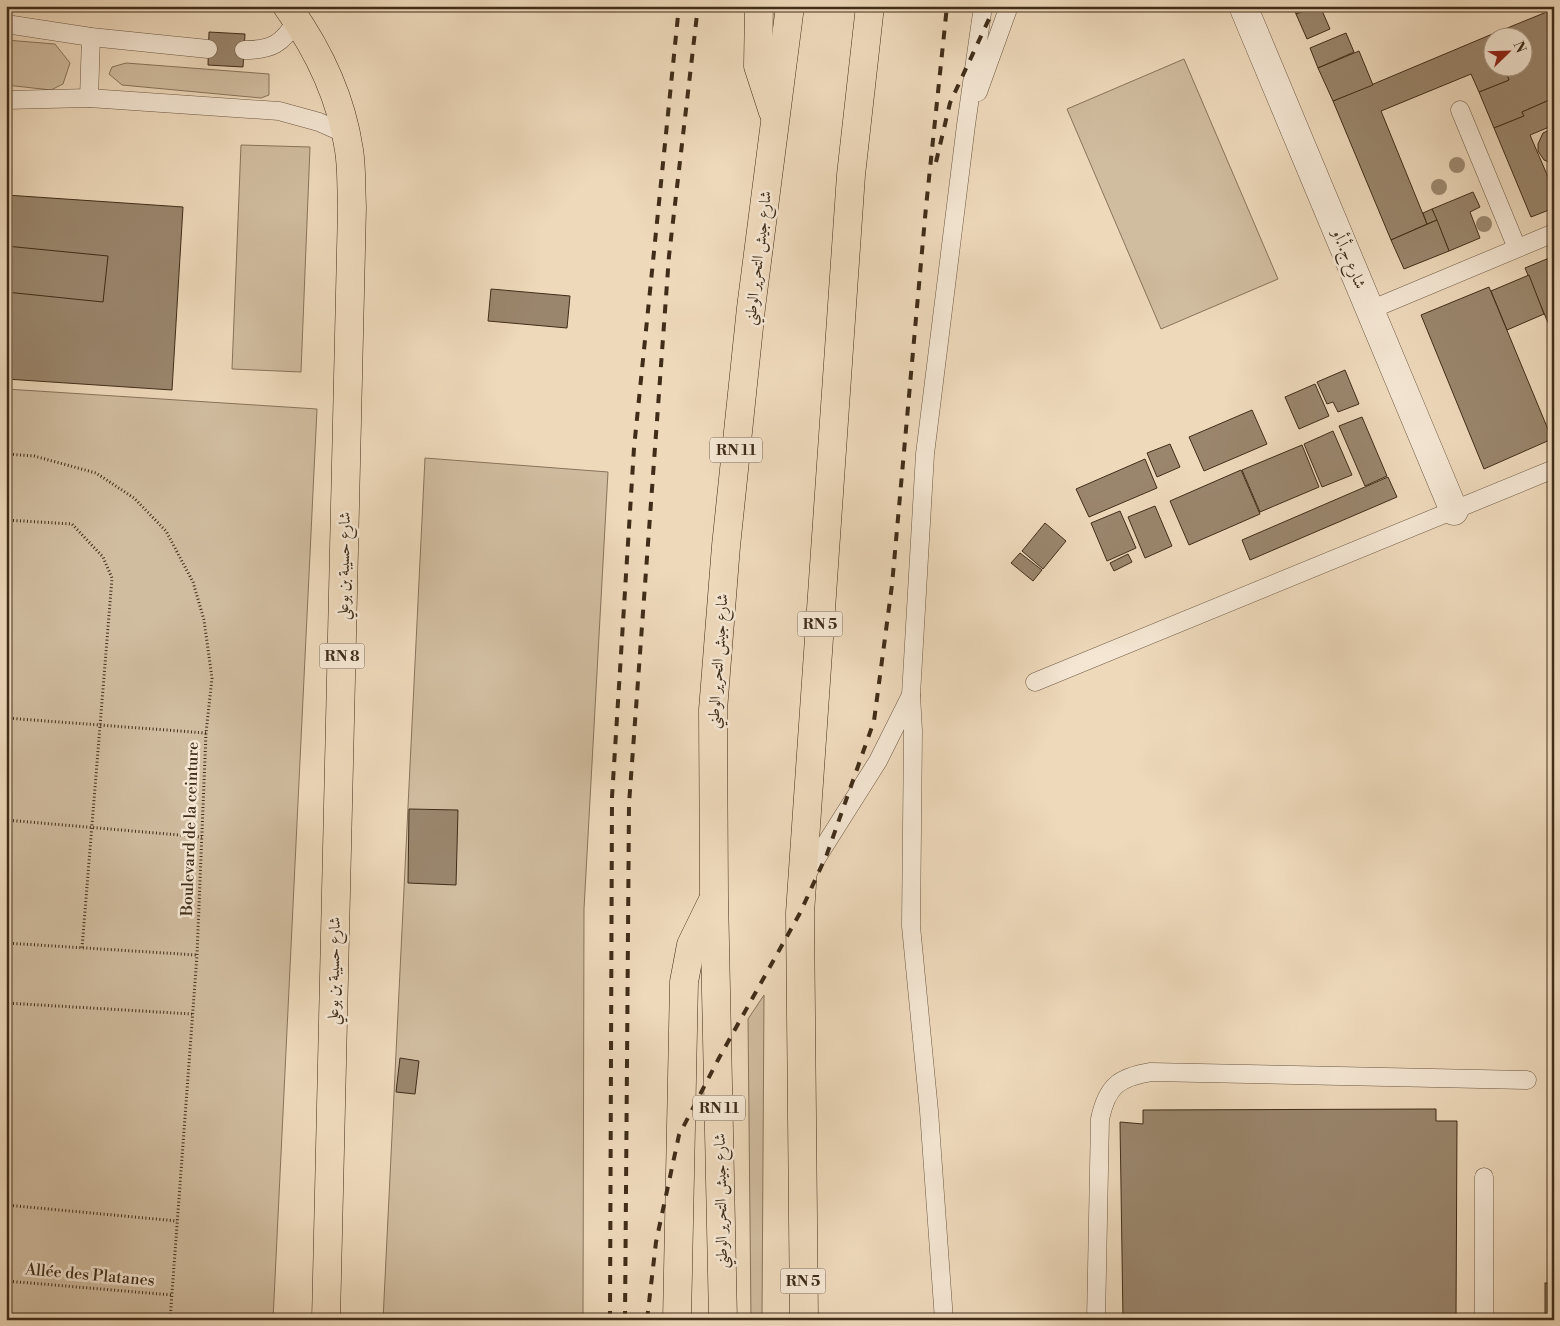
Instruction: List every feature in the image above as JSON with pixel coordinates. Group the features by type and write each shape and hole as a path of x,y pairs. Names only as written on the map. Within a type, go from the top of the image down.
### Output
{"main road":[{"path":"759,6 758,66 775,117"},
{"name":"شارع جيش التحرير الوطني","path":"723,1320 714,896 713,710 727,536 775,117 790,6"},
{"name":"RN 5","path":"804,1320 800,913 851,175 870,6"},
{"name":"شارع حسيبة بن بوعلي","path":"292,13 317,52 331,82 349,151 352,207 326,1320"},
{"path":"676,1320 684,982 691,945 714,896"},
{"path":"802,1243 816,1320"}],"street":[{"name":"شارع ج.أ.أو","path":"1243,6 1454,511"}],"lane":[{"path":"944,1320 911,926 913,732 911,695 925,454 966,125 983,6"},
{"path":"966,125 1009,6"},
{"path":"244,50 262,50 282,40 292,13"},
{"path":"6,24 91,37 208,49"},
{"path":"89,98 91,37"},
{"path":"6,100 89,98 279,111 319,122 346,134"},
{"path":"1460,110 1517,248"},
{"path":"1370,310 1554,233"},
{"path":"1035,682 1554,469"},
{"path":"803,879 878,760 911,695"},
{"path":"1096,1320 1100,1119 1104,1101 1115,1084 1130,1075 1151,1072 1527,1080"},
{"path":"1484,1177 1484,1320"}],"path":[{"name":"Boulevard de la ceinture","path":"6,454 34,456 96,473 134,498 166,531 193,582 204,620 212,678 206,733 197,955 170,1320"},
{"path":"6,520 72,524 103,557 112,578 82,948"},
{"path":"6,718 206,733"},
{"path":"6,820 202,837"},
{"path":"6,943 197,955"},
{"path":"6,1003 192,1014"},
{"path":"6,1205 178,1221"},
{"name":"Allée des Platanes","path":"6,1281 172,1294"}],"shaded area":[{"path":"6,40 55,44 70,63 63,84 51,90 6,85"},
{"path":"1184,59 1278,279 1161,329 1067,109"},
{"path":"126,63 269,74 269,95 261,98 122,85 109,74 112,67"},
{"path":"241,145 310,147 301,372 232,369"},
{"path":"6,389 317,409 273,1320 6,1320"},
{"path":"425,458 608,472 584,909 583,1320 383,1320"},
{"path":"764,995 762,1320 751,1320 748,1019"}],"building":[{"path":"1293,6 1316,6 1296,14"},
{"path":"1320,6 1330,29 1307,39 1296,14"},
{"path":"1554,9 1554,98 1522,112 1524,116 1494,128 1479,92 1509,80 1508,78 1532,78 1532,28 1507,28"},
{"path":"209,32 245,34 243,67 208,65"},
{"path":"1346,33 1354,52 1318,68 1310,48"},
{"path":"1482,38 1482,78 1508,78 1509,80 1479,92 1471,74 1381,111 1427,224 1391,240 1333,101"},
{"path":"1359,51 1373,85 1333,101 1318,68"},
{"path":"1554,98 1554,125 1530,135 1554,191 1554,208 1531,217 1494,128 1524,116 1522,112"},
{"path":"1554,128 1554,164 1544,160 1538,151 1538,144 1543,133"},
{"path":"1473,192 1480,207 1470,212 1480,238 1449,251 1432,209"},
{"path":"6,195 183,207 172,390 6,379"},
{"path":"1432,209 1437,220 1427,224 1423,213"},
{"path":"1437,220 1449,251 1404,269 1391,240"},
{"path":"6,246 108,256 103,302 6,292"},
{"path":"1554,256 1554,337 1525,268"},
{"path":"1529,275 1544,314 1507,330 1491,291"},
{"path":"1489,287 1552,439 1484,469 1421,315"},
{"path":"491,289 570,296 567,328 488,321"},
{"path":"1345,370 1359,404 1338,412 1333,402 1327,404 1317,382"},
{"path":"1315,384 1329,416 1299,429 1285,397"},
{"path":"1252,410 1267,444 1204,471 1189,437"},
{"path":"1362,417 1387,476 1365,486 1339,426"},
{"path":"1333,431 1352,475 1322,487 1304,444"},
{"path":"1170,444 1180,467 1157,477 1147,453"},
{"path":"1302,445 1319,487 1260,512 1242,470"},
{"path":"1145,459 1157,488 1089,517 1076,489"},
{"path":"1241,470 1260,514 1189,545 1170,501"},
{"path":"1388,477 1397,497 1250,560 1242,540"},
{"path":"1155,506 1172,546 1145,558 1128,517"},
{"path":"1120,511 1136,548 1107,561 1091,523"},
{"path":"1045,523 1066,541 1043,569 1022,551"},
{"path":"1020,553 1042,570 1033,581 1011,563"},
{"path":"1128,554 1132,562 1114,571 1110,563"},
{"path":"409,809 458,810 456,885 408,883"},
{"path":"400,1058 419,1061 415,1094 396,1092"},
{"path":"1436,1109 1436,1121 1457,1121 1456,1320 1123,1320 1120,1122 1143,1124 1143,1110"},
{"path":"1545,1283 1554,1283 1554,1320 1545,1320"}],"railway":[{"path":"610,1320 612,797 634,448 679,6"},
{"path":"625,1320 629,804 669,256 698,6"},
{"path":"647,1320 656,1242 679,1135 719,1058 800,913 827,854 874,721 892,585 926,207 947,6"},
{"path":"936,162 950,103 995,6"}]}
